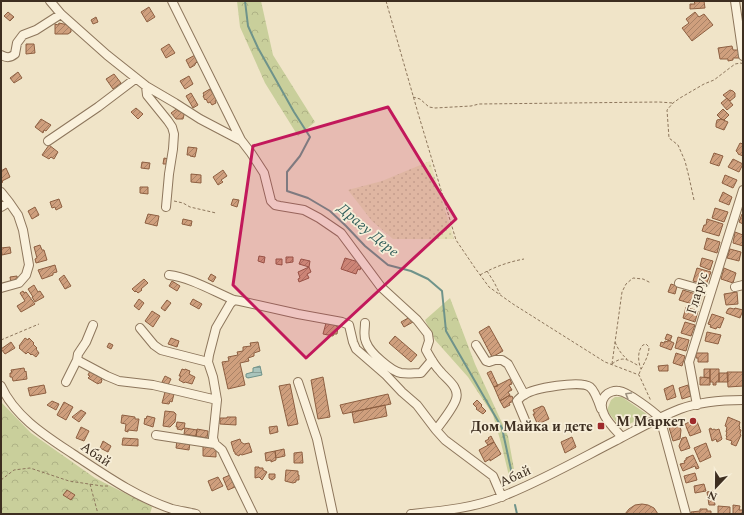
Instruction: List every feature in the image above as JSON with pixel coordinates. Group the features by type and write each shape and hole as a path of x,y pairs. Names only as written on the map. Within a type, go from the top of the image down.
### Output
{"street":[{"path":"50,1 61,14 135,79 200,119 241,140"},
{"path":"172,1 241,140 264,173 271,201 275,205 304,210 319,218 341,234 381,287 417,320 428,334 429,341 426,350 439,370 454,386 457,392 454,404 436,430"},
{"path":"735,1 743,56"},
{"path":"1,55 5,58 11,57 15,54 17,43 23,35 36,30 61,14"},
{"path":"48,141 98,107 135,79"},
{"path":"146,86 147,95 168,121 174,134 167,204"},
{"name":"Гларус","path":"697,405 689,362 743,190"},
{"path":"1,192 18,215 24,230 29,265 26,275 19,284 1,288"},
{"path":"1,207 9,202"},
{"path":"169,275 177,276 234,300 342,322 349,325 356,349 418,405 445,440 493,476 502,497"},
{"path":"679,283 711,292"},
{"path":"234,300 230,304 216,328 209,355 208,362 217,400 213,438 215,444 222,450 253,514"},
{"path":"365,323 364,336 366,343 375,355 393,370 401,373 421,373 432,360"},
{"path":"66,382 93,325"},
{"path":"140,328 154,345 161,350 208,362"},
{"path":"476,345 486,361 502,360 508,364 524,394"},
{"path":"77,360 119,381 153,386 217,400"},
{"path":"298,382 317,439 332,514"},
{"path":"527,425 517,401 524,394 540,388 560,385 583,385 589,386 592,389 607,420 622,438"},
{"name":"Абай","path":"1,386 12,404 26,420 50,439 114,482 156,503 173,509 196,514"},
{"path":"601,409 605,396 608,393 619,391 625,393 657,415 686,514"},
{"name":"Абай","path":"411,514 479,504 502,497 622,438 657,415 697,405 727,400 743,400"},
{"path":"156,435 215,444"}],"path":[{"path":"386,1 456,240 489,287 513,304 605,362 639,375 654,405 657,415"},
{"path":"694,200 690,177 685,161 678,145 669,138 667,110 680,98 714,80 735,64 743,64"},
{"path":"413,97 420,99 429,107 435,108 471,106 479,104 673,103"},
{"path":"167,204 174,201 183,203 190,207 216,213"},
{"path":"480,275 509,262 524,259"},
{"path":"487,272 500,295"},
{"path":"612,364 622,292 626,284 633,278 643,279 651,283"},
{"path":"1,340 39,324"},
{"path":"615,341 617,348 622,355 640,366"},
{"path":"639,375 649,350 649,347 646,344 642,345 640,348 638,363 641,369"},
{"path":"612,364 621,358 627,359"},
{"path":"1,480 14,470 30,468 69,480 108,486"},
{"path":"90,484 98,514"}],"highlighted area":[{"path":"388,107 456,219 306,358 233,285 253,146"}],"shaded area":[{"path":"430,161 454,239 393,239 372,221 348,190 382,181"}],"green space":[{"path":"237,1 261,1 273,55 315,122 298,136 265,83 240,27"},
{"path":"450,298 475,364 508,436 516,480 511,484 493,415 468,377 435,340 425,320"},
{"path":"615,397 622,397 648,415 621,428 607,410 611,400"},
{"path":"1,402 31,433 95,478 152,507 150,514 1,514"}],"water":[{"path":"260,366 262,375 248,378 246,377 246,374 253,372 253,368"}],"building":[{"path":"694,1 704,1 705,8 690,9 690,4 695,4"},
{"path":"149,7 155,17 147,22 141,12"},
{"path":"8,12 14,17 10,21 4,16"},
{"path":"695,12 699,17 704,14 713,25 692,41 682,28 689,23 686,19"},
{"path":"96,17 98,22 93,24 91,20"},
{"path":"59,23 68,25 71,28 71,32 68,34 55,34 55,24 58,25"},
{"path":"26,44 34,44 35,53 26,54"},
{"path":"169,44 175,53 166,58 161,49"},
{"path":"732,46 733,50 739,50 739,58 733,58 733,60 728,61 728,59 720,59 718,48"},
{"path":"195,55 198,61 190,68 186,60"},
{"path":"18,72 22,78 14,83 10,78"},
{"path":"114,74 121,83 113,89 106,79"},
{"path":"189,76 193,84 185,89 180,81"},
{"path":"210,89 217,100 215,101 216,103 212,105 210,102 208,103 206,99 205,100 203,96 203,93"},
{"path":"730,90 735,93 735,97 730,101 723,95"},
{"path":"191,93 198,105 193,108 186,96"},
{"path":"727,98 733,105 727,110 721,103"},
{"path":"136,108 143,114 138,119 131,112"},
{"path":"177,109 178,111 185,111 183,119 176,119 171,113"},
{"path":"723,109 729,115 724,120 717,115"},
{"path":"41,119 51,125 46,131 44,130 43,133 35,127"},
{"path":"721,119 728,122 724,130 716,127 717,120"},
{"path":"740,143 743,144 743,156 738,154 736,151"},
{"path":"49,145 58,152 54,159 51,157 49,159 42,155"},
{"path":"188,147 197,148 195,157 187,155"},
{"path":"714,153 723,156 719,166 710,163"},
{"path":"164,158 169,159 168,164 163,164"},
{"path":"733,159 743,164 739,172 728,167"},
{"path":"142,162 150,163 149,169 141,168"},
{"path":"6,168 10,177 1,183 1,171"},
{"path":"223,170 227,176 221,180 223,182 218,185 213,177"},
{"path":"191,174 201,175 201,183 191,182"},
{"path":"725,175 737,180 733,188 722,183"},
{"path":"140,187 148,187 148,194 140,193"},
{"path":"723,192 732,197 729,205 719,201"},
{"path":"59,199 62,207 56,210 55,207 52,208 50,202"},
{"path":"233,199 239,200 237,207 231,205"},
{"path":"35,207 39,215 32,219 28,211"},
{"path":"715,208 728,212 724,222 712,218"},
{"path":"148,214 159,216 157,226 145,223"},
{"path":"742,214 743,215 743,224 739,222"},
{"path":"183,219 192,221 191,226 182,224"},
{"path":"707,219 723,224 719,236 702,231 704,225 706,225"},
{"path":"735,232 743,235 743,246 733,243"},
{"path":"707,238 720,242 717,253 704,249"},
{"path":"40,245 42,250 44,250 47,260 36,263 35,259 37,258 34,247"},
{"path":"10,247 11,253 2,255 1,248"},
{"path":"730,249 741,252 739,261 727,258"},
{"path":"259,256 265,257 264,263 258,261"},
{"path":"286,257 293,257 293,262 286,263"},
{"path":"345,258 362,263 360,270 358,269 356,274 341,269"},
{"path":"702,258 713,261 710,270 700,266"},
{"path":"276,259 282,259 282,265 276,264"},
{"path":"301,259 310,261 309,267 299,264"},
{"path":"55,265 57,272 42,279 38,270"},
{"path":"309,267 311,272 307,274 309,278 299,282 298,279 300,278 298,272"},
{"path":"697,268 711,272 706,285 693,281"},
{"path":"724,268 736,273 733,283 721,279"},
{"path":"211,274 216,277 213,282 208,279"},
{"path":"64,275 71,286 65,289 59,279"},
{"path":"17,276 18,282 11,283 10,277"},
{"path":"144,279 148,283 138,293 136,291 135,292 132,289"},
{"path":"172,281 180,286 177,291 169,286"},
{"path":"671,284 677,286 675,294 668,292"},
{"path":"34,285 38,292 40,291 44,297 35,302 28,289"},
{"path":"683,290 702,296 699,306 679,300"},
{"path":"23,291 24,293 26,292 35,304 21,312 17,306 25,301 20,293"},
{"path":"737,292 738,304 726,305 724,294"},
{"path":"139,299 144,303 139,310 134,306"},
{"path":"193,299 202,304 199,309 190,304"},
{"path":"167,300 171,303 165,311 161,308"},
{"path":"686,307 698,311 695,322 683,318"},
{"path":"730,308 743,310 740,318 726,313"},
{"path":"152,311 160,316 153,327 145,321"},
{"path":"712,314 724,318 720,328 717,327 716,329 710,327 711,325 708,324"},
{"path":"410,317 413,322 404,327 401,322"},
{"path":"685,322 695,325 691,336 681,333"},
{"path":"326,323 336,324 338,327 337,334 334,334 333,336 323,334"},
{"path":"489,326 503,351 492,357 479,332"},
{"path":"707,332 721,335 718,344 705,341"},
{"path":"667,334 672,336 670,341 665,339"},
{"path":"395,336 417,355 411,362 389,343"},
{"path":"678,337 689,340 686,351 675,348"},
{"path":"25,338 28,340 29,338 37,348 36,349 39,353 36,357 28,352 26,354 19,348"},
{"path":"171,338 179,341 177,347 168,344"},
{"path":"668,340 674,343 671,350 660,346 661,342 668,342"},
{"path":"11,342 15,348 5,354 1,349"},
{"path":"258,342 260,351 254,353 254,356 248,358 249,361 240,363 245,385 228,389 222,362 229,361 228,357 238,355 237,352 243,351 243,347 251,346 250,343"},
{"path":"109,343 113,345 111,349 107,347"},
{"path":"676,353 685,356 682,366 673,363"},
{"path":"696,353 708,353 708,362 698,362"},
{"path":"668,365 668,371 659,371 658,366"},
{"path":"24,368 27,379 13,381 12,377 10,377 10,373 12,373 11,370"},
{"path":"91,369 103,377 101,379 101,383 98,384 88,378 90,376 88,375"},
{"path":"182,369 190,371 189,374 195,377 192,384 184,383 179,380"},
{"path":"704,369 710,369 710,378 704,377"},
{"path":"710,369 719,369 719,382 716,382 716,385 713,385 713,382 710,382"},
{"path":"491,371 498,386 494,387 487,373"},
{"path":"727,372 743,372 743,386 728,387"},
{"path":"719,373 728,373 728,382 719,382"},
{"path":"165,376 171,379 168,385 162,382"},
{"path":"323,377 330,417 318,419 311,380"},
{"path":"700,377 710,378 710,385 700,385"},
{"path":"510,379 512,384 509,385 512,390 508,392 510,395 500,401 494,387"},
{"path":"290,384 298,424 288,426 279,386"},
{"path":"44,385 46,393 30,396 28,388"},
{"path":"673,385 676,397 667,400 664,389"},
{"path":"688,385 691,396 682,399 679,388"},
{"path":"165,392 174,394 172,402 170,401 169,404 162,403"},
{"path":"388,394 391,404 343,414 340,405"},
{"path":"510,395 514,401 509,403 510,405 504,408 500,401"},
{"path":"477,400 486,411 483,414 476,409 477,408 473,404"},
{"path":"52,401 59,404 56,410 47,405"},
{"path":"64,402 73,407 66,420 57,415"},
{"path":"385,405 387,416 354,423 352,412"},
{"path":"542,406 544,407 549,419 537,423 533,410"},
{"path":"81,410 86,413 79,422 72,417"},
{"path":"165,411 174,412 176,414 175,422 170,427 163,426"},
{"path":"122,415 139,419 137,431 125,431 126,424 121,423"},
{"path":"147,416 155,418 153,427 144,424"},
{"path":"236,417 236,425 220,424 220,418"},
{"path":"728,417 740,422 739,429 741,430 741,435 736,446 731,444 732,441 726,439 727,427 725,426"},
{"path":"696,419 701,432 690,436 685,424"},
{"path":"677,421 681,430 680,439 673,441 668,424"},
{"path":"177,422 185,423 184,429 177,429"},
{"path":"277,426 278,432 270,434 269,427"},
{"path":"81,427 89,431 84,441 76,438"},
{"path":"185,428 197,430 196,436 184,434"},
{"path":"711,428 712,430 719,429 721,440 717,442 716,439 712,441 709,429"},
{"path":"197,429 208,431 207,438 196,436"},
{"path":"491,436 494,442 488,445 485,441"},
{"path":"572,437 576,447 565,453 561,442"},
{"path":"686,437 690,448 681,451 679,446 682,438"},
{"path":"123,438 138,439 138,446 122,445"},
{"path":"240,439 244,444 249,443 252,452 242,455 240,454 239,456 235,454 231,442"},
{"path":"177,440 190,442 189,450 176,448"},
{"path":"103,441 111,446 108,452 100,448"},
{"path":"494,442 501,454 490,461 490,459 485,462 479,450"},
{"path":"706,443 711,457 700,462 694,448"},
{"path":"203,444 216,445 216,457 203,456"},
{"path":"284,449 285,456 276,458 275,451"},
{"path":"275,451 276,460 271,462 271,460 266,461 265,453"},
{"path":"302,452 303,463 294,463 294,453"},
{"path":"693,455 699,468 696,469 695,466 683,471 680,464 685,463 684,461 686,458"},
{"path":"255,467 263,468 263,470 267,472 262,480 259,477 255,478"},
{"path":"286,470 298,471 299,480 296,480 296,482 293,483 285,481"},
{"path":"695,473 697,480 686,483 684,476"},
{"path":"269,474 275,474 275,478 272,480 269,478"},
{"path":"230,475 235,487 228,490 223,478"},
{"path":"218,477 223,486 212,491 208,481"},
{"path":"704,484 706,491 695,493 694,486"},
{"path":"67,490 75,495 71,500 63,495"},
{"path":"713,491 715,505 709,505 707,492"},
{"path":"642,504 654,508 658,514 625,514 635,505"},
{"path":"733,505 740,506 739,510 743,510 743,514 733,514"},
{"path":"718,506 730,507 730,514 718,514"},
{"path":"700,509 707,509 707,511 711,511 711,514 691,514 691,512 700,511"}],"waterway":[{"name":"Драгу Дере","path":"245,1 248,26 258,48 294,112 310,137 300,156 287,172 287,191 308,198 330,211 365,246 388,265 411,271 428,279 442,291 446,331 502,428 513,479"},
{"name":"Драгу Дере","path":"515,505 517,514"}],"place":[{"name":"М Маркет","path":"693,421"},
{"name":"Дом Майка и дете","path":"601,426"}]}
